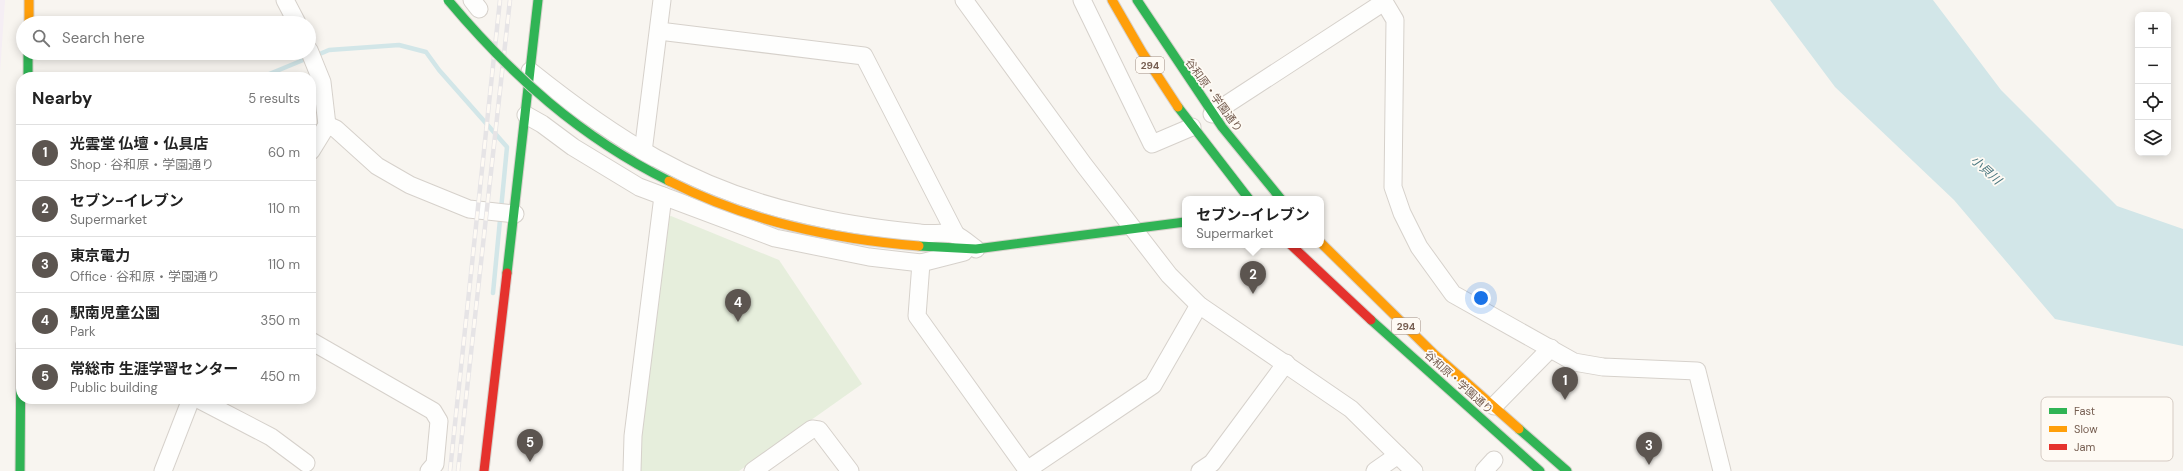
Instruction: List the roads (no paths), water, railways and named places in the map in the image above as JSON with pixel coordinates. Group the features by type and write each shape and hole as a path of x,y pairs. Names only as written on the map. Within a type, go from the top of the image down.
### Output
{"main road":[{"path":"29,0 29,16"},
{"path":"448,0 500,59 548,103 590,135 656,175 734,209 789,227 850,240 976,249 1133,230 1182,222"},
{"path":"484,471 515,214 538,0"},
{"name":"谷和原・学園通り","path":"1112,0 1153,70 1192,127 1257,194"},
{"name":"谷和原・学園通り","path":"1137,0 1177,64 1212,114 1257,194"},
{"path":"28,60 28,72"},
{"name":"谷和原・学園通り","path":"1324,246 1435,355 1567,471"},
{"name":"谷和原・学園通り","path":"1294,248 1348,299 1540,471"},
{"path":"20,471 21,404"}],"street":[{"path":"286,0 294,16"},
{"path":"632,471 633,436 658,194 643,152 662,0"},
{"path":"964,0 1133,230 1169,275 1199,305 1351,408 1414,471"},
{"path":"1082,0 1152,144 1192,127"},
{"path":"1212,114 1383,1 1395,20 1393,187 1402,213 1419,247 1453,294 1574,362 1603,367 1697,370 1722,471"},
{"path":"659,31 864,56 956,235 976,249"},
{"path":"313,60 322,82 327,125 316,143"},
{"path":"530,71 590,117 643,152 683,174 741,198 797,213 850,224 922,234 956,235"},
{"path":"526,115 612,171 658,194 787,241 869,257 921,263 976,249"},
{"path":"327,125 336,129 377,166 410,185 469,209 515,214"},
{"path":"921,263 917,316 1028,471 1153,385 1199,305"},
{"path":"316,344 437,415 439,421 435,464 428,471"},
{"path":"1494,406 1551,348"},
{"path":"1200,471 1212,463 1286,364"},
{"path":"163,471 189,404"},
{"path":"208,404 271,437 306,463"},
{"path":"753,471 812,430 819,430 850,471"},
{"path":"1375,471 1398,455"}],"water":[{"name":"小貝川","path":"1770,0 1933,0 2001,90 2117,206 2183,229 2183,346 2055,319 1954,200 1835,87"}],"waterway":[{"path":"316,56 329,50 399,45 426,52 439,70 507,147 493,293"},
{"path":"274,72 303,60"}],"railway":[{"path":"450,471 500,0"},
{"path":"458,471 510,0"}],"place":[{"name":"セブン-イレブン","path":"1253,294"},
{"name":"駅南児童公園","path":"738,322"},
{"name":"光雲堂 仏壇・仏具店","path":"1565,400"},
{"name":"常総市 生涯学習センター","path":"530,462"},
{"name":"東京電力","path":"1649,465"}]}
